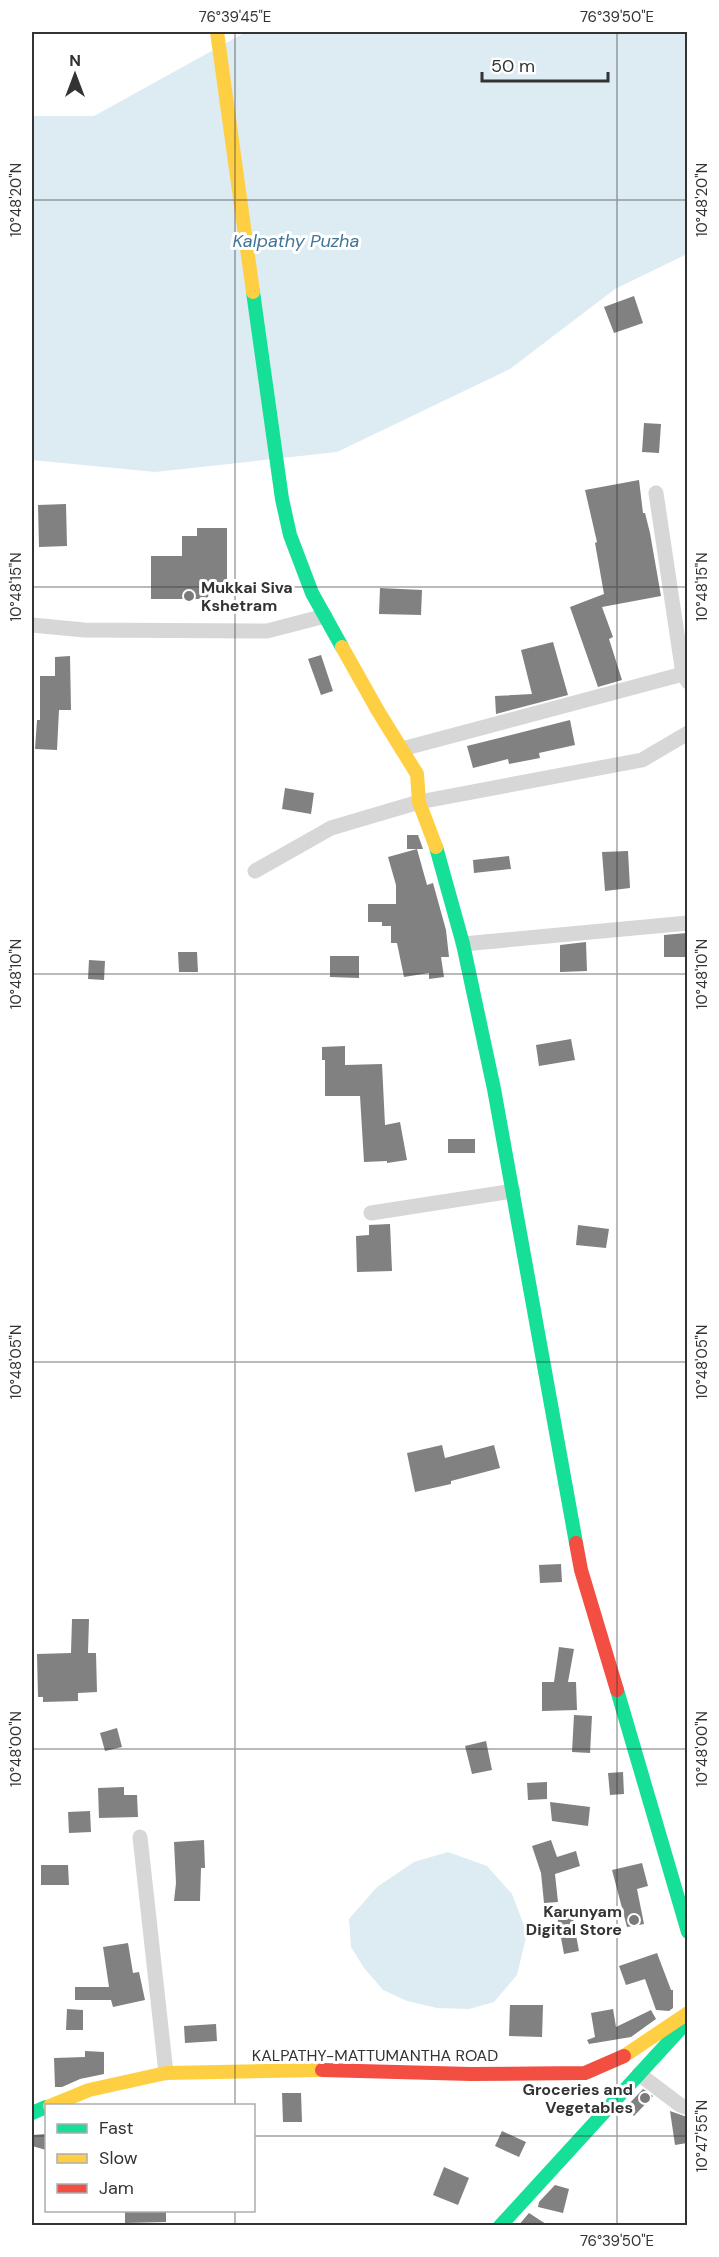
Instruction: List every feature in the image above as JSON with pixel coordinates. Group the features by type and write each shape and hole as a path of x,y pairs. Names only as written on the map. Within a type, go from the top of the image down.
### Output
{"main road":[{"path":"218,32 282,499 290,535 312,593 417,774 419,802 436,850 463,944 494,1089 581,1570 687,1932"},
{"name":"KALPATHY-MATTUMANTHA ROAD","path":"53,2104 89,2090 166,2073 297,2069 471,2074 585,2073 624,2056 687,2013"},
{"path":"500,2226 687,2021"}],"street":[{"path":"402,749 685,678 656,493"},
{"path":"32,625 84,630 267,631 325,616"},
{"path":"255,871 331,828 419,802 642,760 687,733"},
{"path":"463,944 687,923"},
{"path":"371,1213 513,1191"},
{"path":"140,1837 166,2073"},
{"path":"639,2074 687,2108"}],"water":[{"name":"Kalpathy Puzha","path":"246,32 687,32 687,254 615,289 510,369 337,452 155,472 32,460 32,116 94,116"},
{"path":"448,1852 487,1866 512,1894 527,1933 517,1975 494,2002 469,2009 437,2008 407,2001 383,1990 364,1968 351,1947 349,1919 377,1887 414,1862"}],"building":[{"path":"634,296 643,323 614,333 604,307"},
{"path":"644,423 661,424 659,453 642,452"},
{"path":"639,480 643,513 645,513 650,533 661,596 602,607 613,637 609,639 622,680 598,687 570,607 604,594 595,543 597,542 585,490"},
{"path":"66,504 67,546 39,547 38,505"},
{"path":"197,528 227,528 227,584 209,584 208,599 151,599 151,556 182,556 182,536 197,536"},
{"path":"380,588 422,590 421,615 379,614"},
{"path":"553,642 568,695 496,714 495,696 532,694 521,650"},
{"path":"321,655 333,691 321,695 308,659"},
{"path":"70,656 71,710 59,710 57,750 35,749 37,720 40,720 40,676 55,676 55,657"},
{"path":"570,720 575,745 539,753 540,758 509,764 508,759 473,768 467,746"},
{"path":"285,788 314,793 311,814 282,809"},
{"path":"407,835 418,835 423,849 407,849"},
{"path":"417,849 427,885 433,883 446,930 449,957 441,957 444,977 429,979 429,973 404,977 397,943 391,943 391,926 382,926 382,922 368,922 368,904 396,904 396,885 388,857"},
{"path":"628,851 630,888 605,891 602,852"},
{"path":"509,856 511,869 474,873 473,860"},
{"path":"687,933 687,957 664,957 664,935"},
{"path":"586,942 587,971 560,972 560,945"},
{"path":"178,952 197,952 198,972 179,972"},
{"path":"330,956 359,956 359,978 330,977"},
{"path":"89,960 105,961 104,980 88,979"},
{"path":"571,1039 575,1060 539,1066 536,1045"},
{"path":"345,1046 345,1065 382,1064 385,1125 400,1122 407,1160 387,1163 387,1161 364,1162 360,1096 325,1096 325,1060 322,1060 322,1047"},
{"path":"448,1139 475,1139 475,1153 448,1153"},
{"path":"390,1224 392,1271 357,1272 356,1236 369,1235 369,1225"},
{"path":"578,1225 609,1229 606,1248 576,1245"},
{"path":"442,1445 445,1458 494,1445 500,1468 451,1481 451,1484 415,1492 407,1453"},
{"path":"561,1564 562,1582 540,1583 539,1565"},
{"path":"72,1619 89,1619 88,1653 96,1653 97,1692 78,1693 78,1701 43,1702 43,1697 38,1697 37,1654 71,1653"},
{"path":"559,1647 574,1649 568,1682 576,1682 577,1710 542,1711 542,1682 554,1682"},
{"path":"574,1715 592,1716 590,1753 572,1752"},
{"path":"117,1728 122,1747 105,1751 100,1733"},
{"path":"486,1741 492,1770 472,1774 465,1746"},
{"path":"623,1772 624,1794 610,1795 608,1773"},
{"path":"547,1782 547,1799 528,1800 527,1783"},
{"path":"124,1787 124,1795 137,1795 138,1817 99,1818 98,1788"},
{"path":"550,1802 590,1807 588,1826 552,1821"},
{"path":"90,1811 91,1832 69,1833 68,1812"},
{"path":"204,1840 205,1868 201,1868 200,1901 174,1901 176,1883 174,1842"},
{"path":"551,1840 557,1857 576,1851 580,1866 555,1874 558,1902 544,1903 541,1873 532,1846"},
{"path":"642,1863 648,1886 637,1889 644,1924 627,1927 612,1870"},
{"path":"41,1865 68,1865 69,1885 41,1885"},
{"path":"571,1908 579,1951 564,1954 556,1911"},
{"path":"128,1943 133,1973 139,1972 145,2000 113,2007 111,2000 75,2000 75,1987 109,1987 103,1947"},
{"path":"657,1953 671,1990 673,1990 673,2008 669,2011 656,2010 645,1979 626,1985 619,1966"},
{"path":"510,2005 543,2005 542,2037 509,2036"},
{"path":"67,2009 83,2010 83,2030 66,2030"},
{"path":"613,2009 616,2027 651,2010 656,2019 631,2037 589,2044 587,2040 595,2037 591,2013"},
{"path":"216,2024 217,2041 185,2043 184,2026"},
{"path":"85,2051 104,2052 104,2074 55,2087 54,2058 85,2057"},
{"path":"643,2089 653,2096 634,2116 625,2108"},
{"path":"282,2093 301,2093 302,2122 283,2122"},
{"path":"670,2111 687,2117 687,2143 675,2145"},
{"path":"502,2131 526,2142 519,2157 495,2146"},
{"path":"45,2134 45,2150 32,2146 32,2135"},
{"path":"444,2167 469,2178 458,2205 433,2195"},
{"path":"555,2185 569,2189 563,2213 538,2207 539,2202"},
{"path":"125,2212 166,2212 166,2222 125,2223"},
{"path":"529,2213 549,2226 518,2226"}],"traffic: fast":[{"path":"253,292 282,499 290,535 312,593 342,647"},
{"path":"436,847 463,944 494,1089 576,1543"},
{"path":"617,1690 688,1932"},
{"path":"500,2226 684,2025"},
{"path":"32,2113 45,2107"}],"traffic: slow":[{"path":"217,32 253,292"},
{"path":"342,647 417,774 419,802 436,847"},
{"path":"624,2056 688,2013"},
{"path":"55,2104 89,2090 166,2073 322,2070"}],"traffic: jam":[{"path":"576,1543 581,1570 617,1690"},
{"path":"322,2070 471,2074 585,2073 624,2056"}],"place":[{"name":"Mukkai Siva Kshetram","path":"189,596"},
{"name":"Karunyam Digital Store","path":"634,1920"},
{"name":"Groceries and Vegetables","path":"645,2098"}]}
